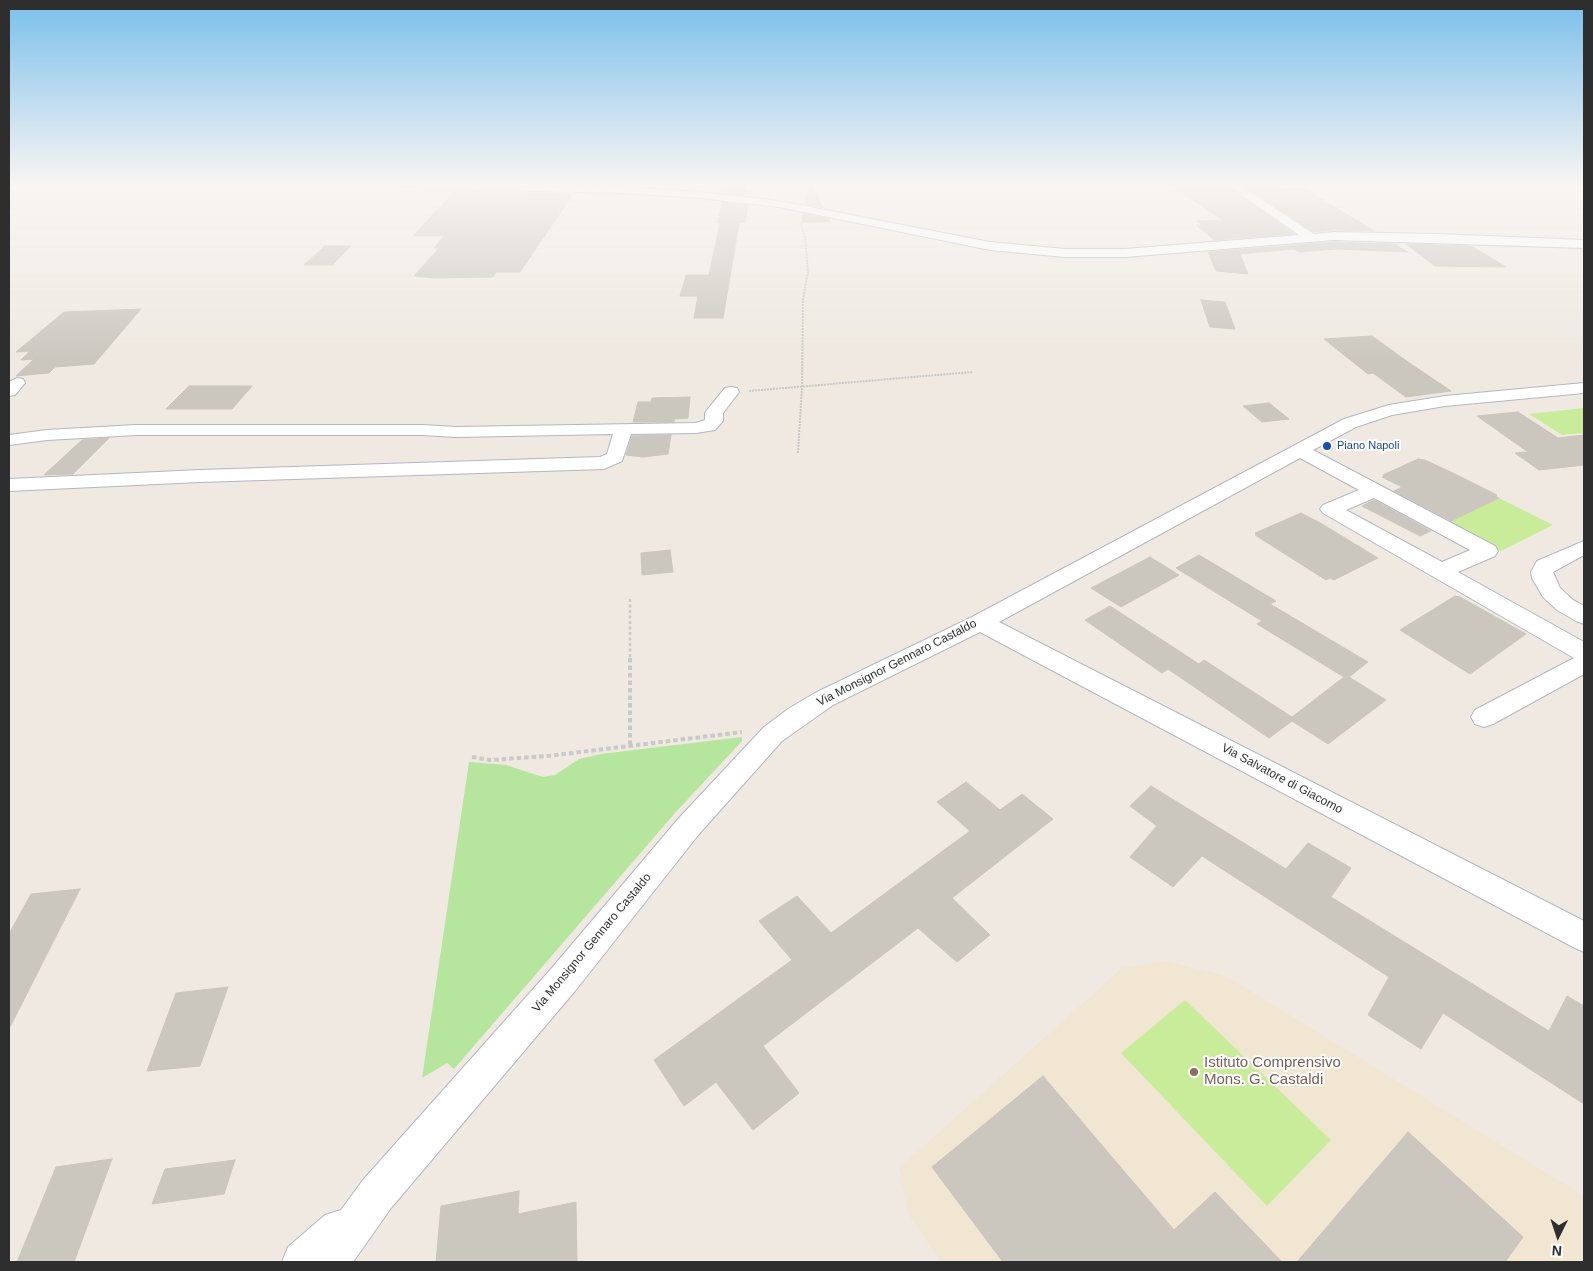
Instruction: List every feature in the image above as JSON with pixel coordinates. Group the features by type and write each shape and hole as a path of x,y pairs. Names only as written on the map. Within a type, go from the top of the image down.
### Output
{"street":[{"path":"966,241 990,246 1065,253 1125,254 1273,241"},
{"path":"1519,241 1584,244"},
{"name":"Via Monsignor Gennaro Castaldo","path":"377,1194 563,980 689,826 773,734 824,699 980,622 1350,423 1389,410 1445,401 1584,388"},
{"path":"9,440 47,435 136,430 422,430 456,432 709,426 714,421 714,413 730,392"},
{"path":"9,485 200,476 604,463 615,457 624,429"},
{"path":"1300,451 1487,552 1441,570"},
{"path":"1375,492 1330,509 1441,570 1584,653"},
{"path":"1584,547 1545,566 1542,572 1543,578 1551,592 1565,605 1584,616"},
{"name":"Via Salvatore di Giacomo","path":"980,622 1584,936"},
{"path":"1484,717 1584,663"},
{"path":"303,1262 377,1194"},
{"path":"328,1262 377,1194"}],"path":[{"path":"798,453 802,387 803,299 808,272 805,241"},
{"path":"730,392 972,372"},
{"path":"630,599 630,745"},
{"path":"472,757 490,760 548,756 738,732 773,734"}],"shaded area":[{"name":"Istituto Comprensivo Mons. G. Castaldi","path":"1165,961 1226,976 1584,1196 1584,1262 941,1262 909,1215 899,1168 1122,968"}],"green space":[{"path":"1584,408 1584,433 1562,435 1529,414"},
{"path":"1499,498 1553,525 1501,551 1447,523"},
{"path":"742,737 742,741 675,813 454,1069 447,1063 422,1078 469,762 506,765 543,777 555,775 579,759 601,754"},
{"path":"1185,1000 1331,1140 1267,1206 1121,1053"}],"building":[{"path":"440,241 541,241 520,272 496,272 493,277 435,278 414,276 439,248 434,248"},
{"path":"716,241 736,241 723,318 694,318 698,296 680,296 686,275 709,275"},
{"path":"1334,242 1395,244 1408,252 1336,249 1299,252 1294,249 1240,254 1248,274 1216,271 1208,252"},
{"path":"1406,244 1471,246 1506,267 1435,266"},
{"path":"325,246 351,246 332,265 304,265"},
{"path":"1201,300 1225,302 1235,329 1210,327"},
{"path":"141,309 94,364 55,367 49,373 16,376 34,359 21,360 30,351 16,352 64,312"},
{"path":"1372,336 1451,391 1406,397 1373,373 1368,374 1324,339"},
{"path":"189,386 252,386 232,409 166,409"},
{"path":"690,397 688,418 674,419 674,422 633,422 638,402 651,402 652,398"},
{"path":"1269,403 1289,419 1262,422 1243,406"},
{"path":"1518,412 1558,438 1584,435 1584,465 1539,470 1515,453 1528,452 1477,416"},
{"path":"671,435 668,454 643,457 626,455 632,436"},
{"path":"109,438 73,474 44,475 82,440"},
{"path":"1418,459 1425,460 1457,475 1497,495 1495,496 1499,498 1451,521 1394,491 1402,487 1382,477"},
{"path":"1374,500 1431,531 1420,536 1362,506"},
{"path":"1301,513 1378,558 1334,580 1330,578 1326,580 1255,535 1258,534 1255,533"},
{"path":"670,550 673,572 642,575 641,553"},
{"path":"1199,555 1276,601 1270,604 1368,662 1349,677 1386,700 1328,744 1292,721 1269,738 1168,669 1162,673 1085,620 1110,606 1199,664 1204,660 1292,717 1344,677 1257,624 1262,621 1176,568"},
{"path":"1150,557 1179,575 1121,607 1091,588"},
{"path":"1455,596 1526,634 1470,674 1400,630"},
{"path":"966,782 1000,810 1022,794 1053,819 952,898 990,935 957,962 918,928 763,1046 799,1093 753,1130 716,1082 684,1106 654,1060 792,960 759,921 797,896 831,933 970,831 937,802"},
{"path":"1151,786 1286,869 1308,843 1351,868 1331,897 1549,1031 1567,996 1584,1006 1584,1104 1443,1013 1421,1049 1368,1015 1389,977 1202,856 1173,887 1130,857 1157,826 1130,806"},
{"path":"80,889 9,1029 9,934 31,894"},
{"path":"228,987 200,1066 147,1071 176,993"},
{"path":"1043,1076 1174,1230 1215,1192 1282,1262 1003,1262 932,1167"},
{"path":"1408,1132 1523,1237 1505,1262 1297,1262"},
{"path":"112,1159 74,1262 17,1262 56,1167"},
{"path":"235,1160 224,1194 152,1204 165,1169"},
{"path":"519,1191 518,1214 576,1202 577,1262 436,1262 441,1206"}],"place":[{"name":"Piano Napoli","path":"1327,446"},
{"name":"Istituto Comprensivo Mons. G. Castaldi","path":"1194,1072"}]}
